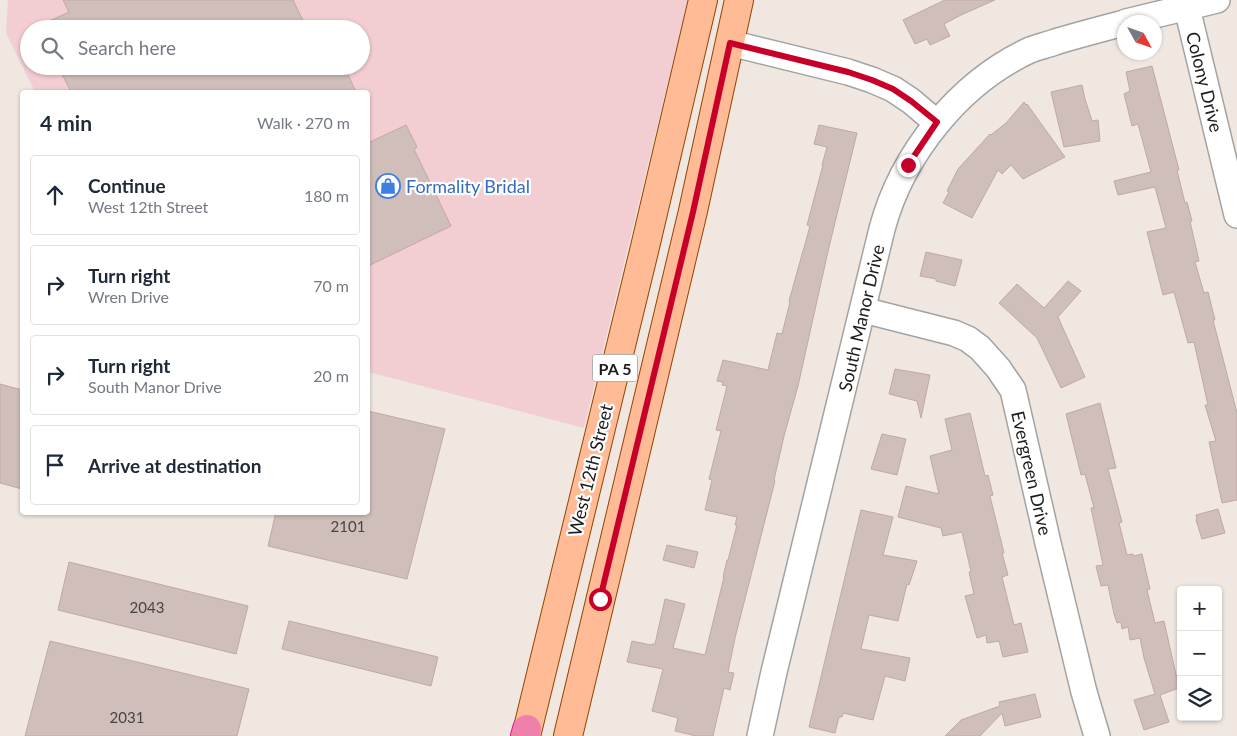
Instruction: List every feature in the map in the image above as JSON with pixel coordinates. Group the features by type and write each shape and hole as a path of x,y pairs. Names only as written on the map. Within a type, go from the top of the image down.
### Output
{"main road":[{"name":"West 12th Street","path":"526,734 645,247 703,0"},
{"name":"PA 5","path":"568,736 693,212 740,0"}],"street":[{"name":"South Manor Drive","path":"1158,15 1217,0"},
{"name":"Colony Drive","path":"1187,8 1237,215"},
{"name":"South Manor Drive","path":"760,736 887,210 895,190 908,165 937,122 957,101 984,78 1009,61 1032,49 1085,32 1117,25"},
{"path":"730,43 848,72 872,80 893,89 937,122"},
{"name":"Evergreen Drive","path":"863,310 954,332 968,339 980,348 998,368 1013,390 1092,733"}],"shaded area":[{"path":"8,0 688,0 584,428 370,373 370,90 34,90 27,75 370,75 370,20 20,20 20,61 6,33"}],"building":[{"path":"63,0 293,0 303,20 52,20 69,12"},
{"path":"945,0 995,0 944,24 950,36 930,45 927,39 915,44 903,20"},
{"path":"1152,66 1179,170 1177,170 1185,203 1187,202 1192,221 1190,221 1199,261 1195,262 1204,293 1208,292 1215,320 1213,320 1237,413 1237,500 1222,503 1209,442 1216,441 1205,405 1208,405 1194,342 1188,343 1174,292 1163,295 1147,232 1166,228 1155,187 1118,195 1114,181 1151,172 1138,124 1132,126 1124,94 1130,91 1126,72"},
{"path":"62,75 348,75 355,90 70,90"},
{"path":"1082,85 1092,121 1098,120 1100,141 1064,147 1051,92"},
{"path":"1024,102 1065,157 1023,179 1011,165 1002,174 998,170 972,218 943,203 958,169 990,134 1006,123"},
{"path":"406,125 417,147 414,149 451,226 370,265 370,142"},
{"path":"819,125 857,133 798,386 735,638 728,672 734,673 730,690 724,688 713,736 696,736 675,731 678,718 652,711 663,669 627,662 632,641 651,645 655,644 665,599 685,604 673,648 705,655 737,525 735,525 737,517 705,510 712,480 709,479 721,431 716,430 727,386 722,385 723,382 717,381 723,360 768,370 777,333 782,334 789,301 810,226 807,225 827,147 814,144"},
{"path":"926,252 962,260 955,286 936,281 936,279 920,276"},
{"path":"1068,281 1081,291 1058,317 1085,377 1061,388 1037,338 999,303 1017,284 1044,308"},
{"path":"895,369 930,375 921,418 917,401 889,394"},
{"path":"0,384 20,389 20,488 0,483"},
{"path":"1100,403 1116,468 1108,469 1122,522 1119,523 1127,555 1142,554 1150,589 1147,590 1155,623 1164,621 1177,679 1177,689 1160,695 1169,722 1144,730 1134,700 1155,694 1140,638 1130,640 1128,627 1122,629 1121,622 1117,623 1108,585 1101,586 1096,566 1103,565 1091,508 1094,508 1085,474 1081,475 1066,414"},
{"path":"370,411 445,429 407,579 268,546 275,515 370,515"},
{"path":"970,413 985,476 988,475 993,495 990,496 1008,575 1002,577 1014,625 1021,623 1028,652 1003,657 999,641 987,643 986,635 977,638 965,596 974,594 962,532 943,536 941,528 898,517 906,486 939,494 930,456 952,450 945,419"},
{"path":"882,434 906,439 897,475 871,469"},
{"path":"1218,509 1225,533 1202,539 1196,515"},
{"path":"861,510 893,517 883,555 917,561 909,585 907,584 898,621 869,615 861,649 910,658 905,681 885,676 873,720 843,713 842,717 839,717 835,733 809,727"},
{"path":"667,545 698,552 694,568 663,560"},
{"path":"69,562 248,606 236,654 58,610"},
{"path":"289,621 438,657 431,686 282,649"},
{"path":"50,641 249,689 237,736 25,736"},
{"path":"1035,694 1041,717 1005,726 1002,713 980,736 945,736 961,720 1000,706 999,702"}],"place":[{"name":"Formality Bridal","path":"388,186"}],"route":[{"path":"600,599 693,212 730,43 848,72 893,89 911,101 937,122 908,165"}]}
